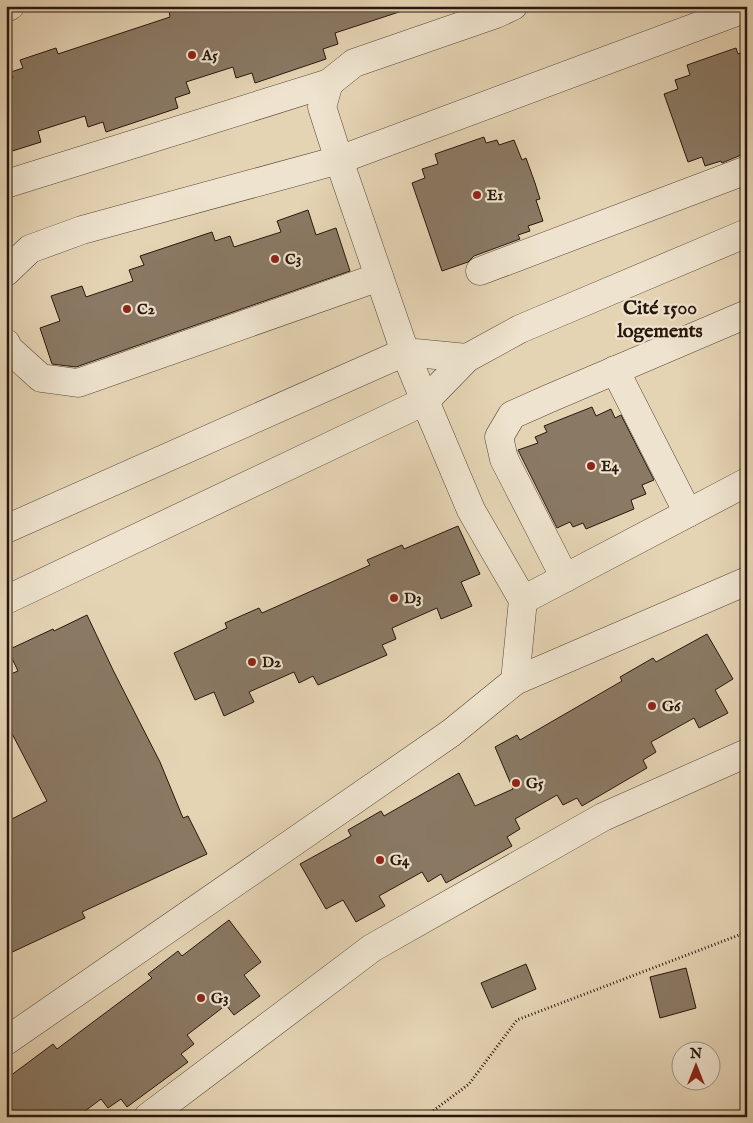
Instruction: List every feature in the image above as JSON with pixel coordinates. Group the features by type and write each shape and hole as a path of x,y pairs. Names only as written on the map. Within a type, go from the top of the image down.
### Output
{"street":[{"path":"6,8 10,6"},
{"path":"6,184 329,83 354,63 496,14 513,6"},
{"path":"6,272 30,249 82,230 339,160 739,11 747,12"},
{"path":"329,83 322,107 405,352 471,510 523,600 515,681"},
{"path":"480,271 747,170"},
{"path":"6,600 425,401 468,358 520,329 747,233"},
{"path":"6,344 41,378 78,383 379,277"},
{"path":"565,578 504,459 499,437 512,415 747,314"},
{"path":"6,529 405,352 468,358"},
{"path":"615,370 688,513"},
{"path":"523,600 747,482"},
{"path":"6,1041 451,733 515,681 747,581"},
{"path":"148,1117 372,948 603,817 747,753"}],"path":[{"path":"425,1117 469,1084 517,1020 747,932"}],"building":[{"path":"184,6 401,6 402,11 335,33 338,44 323,49 326,59 255,83 252,73 236,78 233,67 186,82 190,93 175,98 178,108 106,132 103,122 88,127 85,116 38,131 41,142 6,153 6,80 13,78 11,72 23,68 20,60 56,48 58,54 170,17 169,11"},
{"path":"736,48 738,54 747,51 747,155 741,155 722,163 721,161 705,166 702,157 688,162 664,94 678,89 675,80 690,75 687,65"},
{"name":"E1","path":"484,137 486,143 497,140 499,145 514,140 522,160 526,158 535,183 540,199 536,200 543,221 528,226 530,231 518,235 520,239 474,256 468,262 442,271 412,183 425,178 422,169 438,164 435,154"},
{"path":"308,210 316,235 336,228 350,271 76,367 52,364 40,328 60,321 51,296 82,286 86,297 133,281 129,270 144,265 140,256 212,232 215,241 230,236 234,247 281,232 277,221"},
{"name":"E4","path":"592,407 596,416 611,409 615,418 621,415 654,480 642,485 646,494 631,500 634,509 586,529 583,523 573,527 570,522 557,528 518,450 538,443 535,437 547,432 544,426"},
{"path":"458,526 480,574 461,582 472,606 441,619 437,608 392,628 396,639 382,645 387,655 318,685 313,676 299,683 294,672 249,692 254,702 224,716 214,692 195,700 174,653 227,628 225,623 259,608 262,613 370,565 367,560 402,545 404,549"},
{"path":"87,615 160,762 183,818 188,816 207,854 82,912 85,918 6,955 6,822 47,801 6,722 6,676 18,671 8,650"},
{"path":"707,634 733,679 715,690 728,713 699,728 694,718 651,742 656,752 643,760 647,768 582,806 577,798 563,805 557,795 515,819 520,829 507,837 512,846 446,883 441,874 428,882 422,872 379,896 385,906 356,922 343,900 326,909 300,864 351,836 348,830 381,811 384,816 459,773 475,806 513,789 495,747 517,735 520,740 622,681 620,677 653,658 656,662"},
{"path":"229,920 261,962 244,975 260,996 234,1015 226,1005 187,1035 194,1044 181,1054 188,1062 127,1107 121,1099 108,1108 101,1099 77,1117 6,1117 6,1079 53,1044 57,1049 152,978 148,974 178,951 182,956"},
{"path":"526,964 536,989 492,1008 481,983"},
{"path":"686,968 696,1008 660,1018 650,977"}],"place":[{"name":"A5","path":"192,55"},
{"name":"E1","path":"477,195"},
{"name":"C3","path":"275,259"},
{"name":"C2","path":"127,309"},
{"name":"E4","path":"591,466"},
{"name":"D3","path":"394,598"},
{"name":"D2","path":"252,662"},
{"name":"G6","path":"652,706"},
{"name":"G5","path":"516,783"},
{"name":"G4","path":"380,860"},
{"name":"G3","path":"201,998"}],"district":[{"name":"Cité 1500 logements","path":"660,320"}]}
